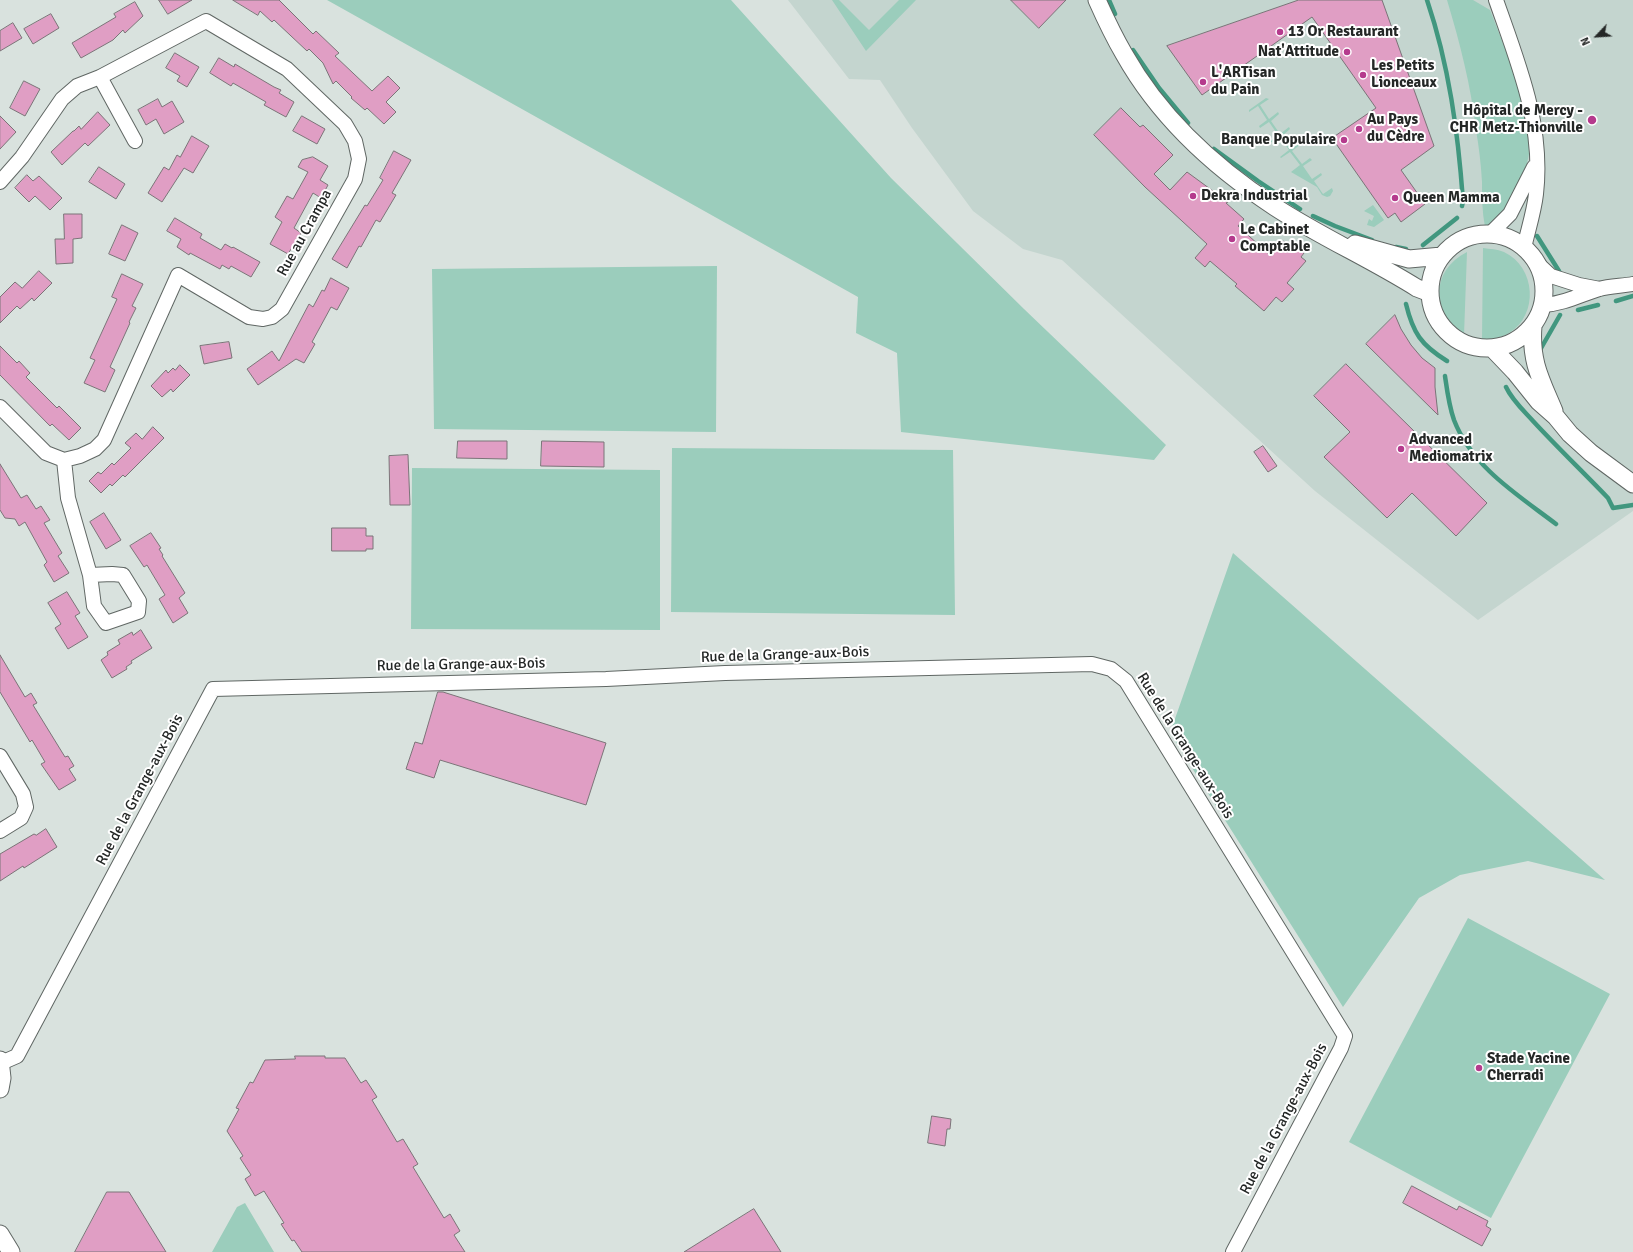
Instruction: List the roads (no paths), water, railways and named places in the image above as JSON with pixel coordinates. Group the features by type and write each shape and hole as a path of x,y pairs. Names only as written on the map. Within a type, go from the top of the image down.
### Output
{"street":[{"path":"1097,0 1116,41 1148,91 1196,147 1232,177 1276,208 1417,288 1430,293"},
{"path":"1496,0 1525,82 1533,115 1537,160 1536,194 1524,248"},
{"name":"Rue au Crampa","path":"0,182 22,157 62,99 77,86 100,77 206,21 287,69 345,124 355,141 359,159 354,179 282,309 272,316 263,319 249,317 178,274 104,440 95,449 80,456 64,460"},
{"path":"100,77 135,141"},
{"path":"1490,234 1510,214 1537,160"},
{"path":"1321,234 1409,259 1442,256"},
{"path":"1536,262 1542,276 1544,290 1543,305 1533,326 1515,341 1504,346 1492,348 1472,346 1454,338 1438,320 1432,307 1430,293 1436,267 1442,256 1452,247 1463,240 1475,236 1490,234 1508,238 1524,248 1550,276 1579,285 1601,289"},
{"path":"1543,305 1562,302 1601,289 1633,284"},
{"path":"1533,326 1532,343 1534,362 1556,417"},
{"path":"1492,348 1515,372 1539,402 1556,417 1570,434 1591,454 1633,484"},
{"path":"0,407 46,453 64,460 68,498 90,575"},
{"name":"Rue de la Grange-aux-Bois","path":"0,1061 17,1056 213,689 606,679 725,673 1092,664 1111,669 1126,681 1345,1036 1341,1048 1233,1252"},
{"path":"0,756 23,794 26,807 21,818 0,831"},
{"path":"0,1061 2,1078 0,1089"},
{"path":"0,1234 11,1252"}],"waterway":[{"path":"1109,0 1115,14"},
{"path":"1427,0 1435,24 1447,74 1461,175 1462,206"},
{"path":"1133,50 1159,88 1188,123"},
{"path":"1214,149 1300,209"},
{"path":"1313,216 1372,240"},
{"path":"1423,245 1457,218"},
{"path":"1537,236 1559,271"},
{"path":"1396,247 1406,249"},
{"path":"1616,301 1633,296"},
{"path":"1406,304 1415,331 1424,344 1447,361"},
{"path":"1578,310 1598,305"},
{"path":"1540,350 1560,315"},
{"path":"1445,376 1449,404 1454,420 1462,437 1472,452 1498,479 1556,524"},
{"path":"1506,387 1511,396 1522,409 1608,498 1613,508 1633,505"}],"place":[{"name":"13 Or Restaurant","path":"1280,32"},
{"name":"Nat'Attitude","path":"1347,52"},
{"name":"Les Petits Lionceaux","path":"1363,75"},
{"name":"L'ARTisan du Pain","path":"1203,82"},
{"name":"Hôpital de Mercy - CHR Metz-Thionville","path":"1592,120"},
{"name":"Au Pays du Cèdre","path":"1359,129"},
{"name":"Banque Populaire","path":"1344,140"},
{"name":"Dekra Industrial","path":"1193,196"},
{"name":"Queen Mamma","path":"1395,198"},
{"name":"Le Cabinet Comptable","path":"1232,239"},
{"name":"Advanced Mediomatrix","path":"1401,449"},
{"name":"Stade Yacine Cherradi","path":"1479,1068"}]}
